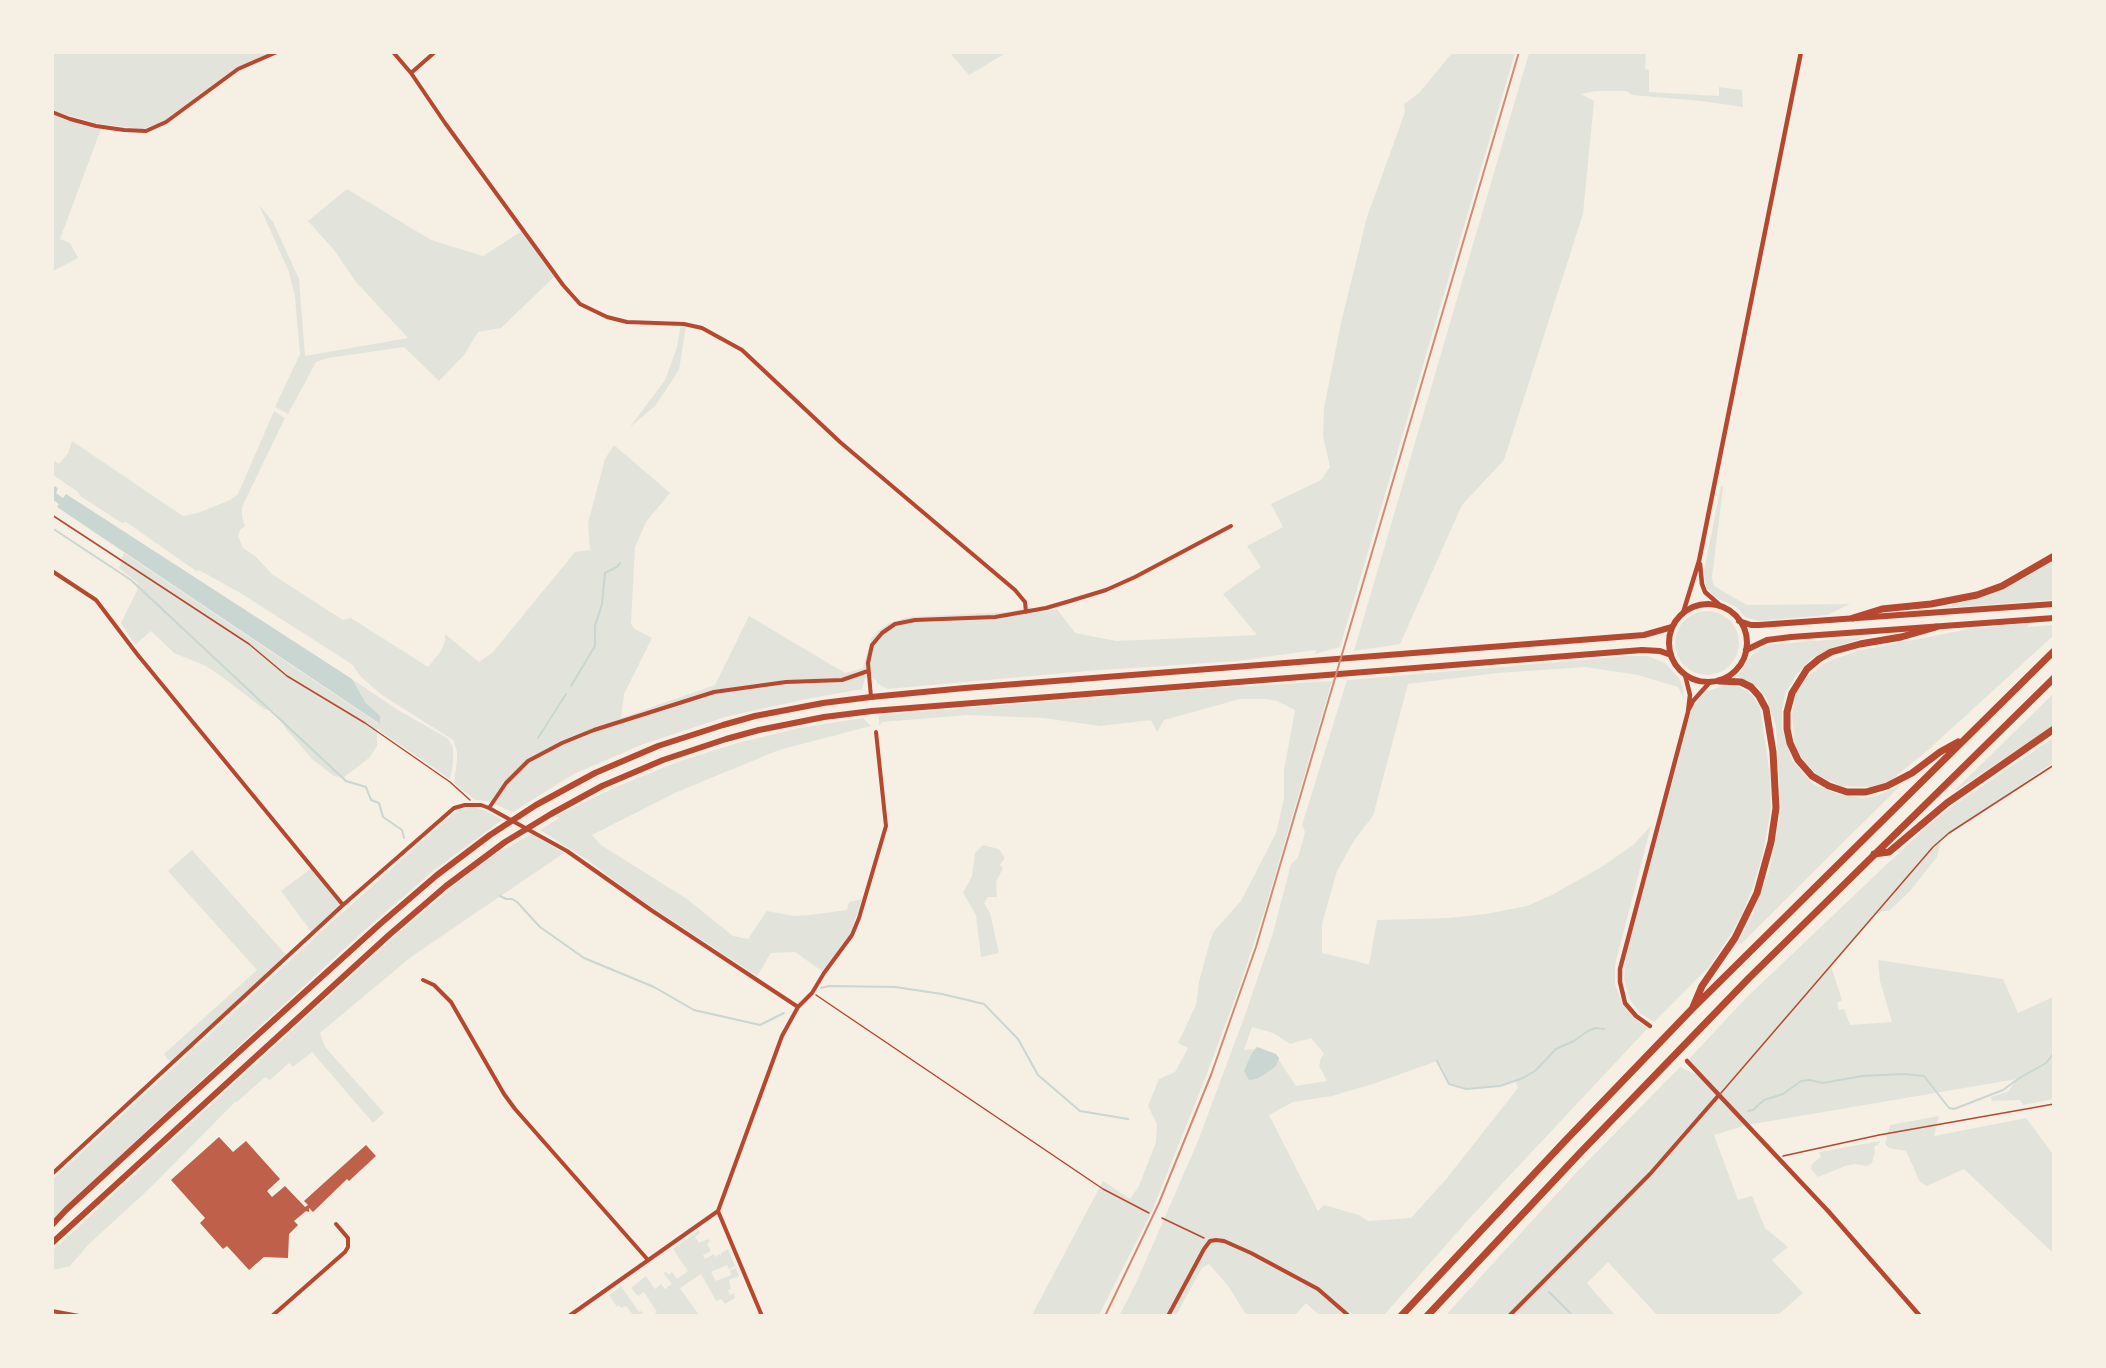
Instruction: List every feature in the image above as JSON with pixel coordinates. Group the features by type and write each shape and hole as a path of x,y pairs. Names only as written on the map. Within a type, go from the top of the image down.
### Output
{"highway":[{"path":"1854,618 1882,609 1931,604 1977,595 2002,586 2054,556"},
{"path":"1936,627 1901,637 1860,644 1831,652 1819,659 1807,669 1792,693 1787,712 1790,743 1798,760 1812,776 1829,786 1847,792 1866,792 1887,786 1912,773 1940,752 1965,738"},
{"path":"1401,1316 1692,1009 2054,651"},
{"path":"1426,1316 1749,978 2054,678"},
{"path":"1692,1009 1702,986 1735,938 1757,893 1771,842 1776,808 1773,752 1766,709 1760,696 1751,687 1741,682 1719,681"},
{"path":"1874,854 1890,852 1947,803 2054,729"}],"main road":[{"path":"1739,621 1759,625 2051,604"},
{"path":"1701,605 1722,607 1731,612 1739,621 1746,634 1746,650 1734,672 1719,681 1697,681 1685,675 1676,666 1669,646 1672,627 1683,613 1701,605"},
{"path":"1746,650 1767,640 2054,618"},
{"path":"52,1225 142,1139 394,911 437,875 490,835 536,806 626,759 690,735 767,714 871,697 1644,635 1672,627"},
{"path":"52,1243 410,916 469,868 505,842 551,814 602,786 663,760 726,739 792,723 872,711 1642,650 1660,651 1671,655"}],"street":[{"path":"52,112 96,126 146,131 166,122 229,75 277,52"},
{"path":"393,52 411,73 563,285 580,304 607,317 634,322 691,325 716,334 742,350 847,448 1015,590 1025,602 1026,612"},
{"path":"411,73 435,52"},
{"path":"1683,613 1699,561 1801,52"},
{"path":"871,697 868,671 872,645 882,633 895,624 915,620 995,617 1054,606 1106,590 1231,526"},
{"path":"1699,561 1700,576 1706,592 1722,607"},
{"path":"52,571 96,600 137,654 343,905"},
{"path":"489,808 506,783 528,761 562,743 594,730 714,692 786,682 842,680 868,671"},
{"path":"1650,1026 1636,1016 1625,1003 1620,982 1620,969 1688,712 1690,695 1685,675"},
{"path":"1688,712 1693,701 1710,682"},
{"path":"569,1316 718,1211 782,1036 798,1007 812,993 856,927 885,835 886,816 876,732"},
{"path":"52,1174 343,905 454,808 475,804 489,808 567,850 651,910 798,1007"},
{"path":"423,980 434,985 451,1002 515,1110 648,1260"},
{"path":"1687,1061 1829,1212 1920,1316"},
{"path":"1509,1316 1650,1174 1718,1096"},
{"path":"718,1211 762,1315"},
{"path":"272,1316 345,1252 348,1247 348,1238 336,1224"},
{"path":"1168,1316 1210,1241 1224,1241 1289,1272 1318,1288 1349,1316"},
{"path":"52,1311 79,1316"}],"lane":[{"path":"1718,1096 1921,859 1949,833 2054,765"}],"path":[{"path":"52,515 249,645 287,676 372,728 450,782 475,804"},
{"path":"812,993 1104,1189 1149,1213"},
{"path":"1778,1158 1879,1135 2054,1104"},
{"path":"1162,1218 1210,1241"}],"shaded area":[{"path":"52,53 275,53 233,70 161,123 142,129 99,124 53,111"},
{"path":"950,53 1006,53 969,75"},
{"path":"1452,53 1515,53 1340,647 1315,654 1316,650 1237,661 1087,671 888,689 878,684 874,678 865,678 862,689 725,717 641,745 574,774 513,812 487,801 475,800 454,783 457,751 453,740 382,695 360,676 353,665 242,594 199,570 196,571 126,522 122,523 80,496 78,492 53,475 52,459 59,464 68,453 72,441 183,516 198,513 230,500 238,494 274,411 285,418 242,507 245,526 240,530 238,536 243,548 255,556 273,575 343,620 351,618 428,667 441,651 445,634 479,662 493,652 575,552 590,550 588,523 605,459 614,445 670,493 646,522 635,547 631,624 635,629 652,638 624,694 621,718 715,685 749,616 845,673 863,668 871,639 878,631 889,623 909,617 1008,612 1030,607 1041,613 1057,609 1075,633 1116,641 1257,635 1223,594 1261,567 1247,546 1283,527 1271,504 1321,480 1330,467 1323,436 1324,408 1341,323 1367,217 1405,112 1404,104 1419,93"},
{"path":"1529,53 1646,53 1645,69 1649,70 1649,92 1719,96 1719,87 1742,90 1743,107 1632,95 1626,91 1596,91 1581,94 1594,101 1583,214 1504,460 1462,505 1400,644 1354,651"},
{"path":"53,114 65,120 101,129 60,239 70,243 78,258 53,271"},
{"path":"347,189 431,240 483,256 522,231 554,277 501,328 478,332 464,355 439,381 404,347 328,358 316,362 288,414 275,407 300,354 295,297 289,272 259,205 273,222 299,279 305,356 408,338 356,282 334,250 308,221"},
{"path":"681,325 686,326 679,370 655,406 630,427 665,380 677,347"},
{"path":"52,485 58,488 56,493 63,498 66,494 352,679 366,703 380,716 380,724 57,507 59,504 53,500"},
{"path":"1721,486 1723,487 1712,578 1714,586 1747,605 1850,604 1827,615 1759,621 1745,617 1736,607 1714,597 1706,586 1704,571"},
{"path":"124,553 379,724 352,679 398,710 448,739 453,747 450,779 377,729 377,746 369,758 343,778 334,776 313,760 274,711 264,709 221,676 204,665 174,653 151,631 135,645 121,623 137,591 138,583 119,568"},
{"path":"2053,560 2053,600 1941,608 1979,598 2008,587"},
{"path":"1707,611 1725,617 1733,625 1739,643 1733,661 1725,669 1707,675 1689,669 1681,661 1675,643 1681,625 1689,617"},
{"path":"2030,623 2027,627 2053,625 2053,636 1928,750 1890,781 1871,787 1841,786 1818,775 1804,762 1795,744 1792,715 1796,694 1805,679 1824,663 1857,651 1969,629"},
{"path":"1866,637 1829,649 1811,659 1796,675 1785,694 1782,729 1792,760 1813,784 1837,794 1863,798 1873,797 1900,786 1741,944 1738,943 1752,916 1770,869 1781,810 1776,726 1767,699 1759,688 1737,676 1752,655 1761,648 1773,644"},
{"path":"1628,656 1648,656 1665,663 1679,678 1683,687 1684,699 1678,687 1638,675 1585,667 1498,673 1408,684 1373,816 1355,839 1337,871 1322,924 1322,953 1369,965 1377,920 1449,918 1527,906 1552,895 1603,866 1633,845 1651,826 1615,965 1615,984 1622,1003 1647,1029 1469,1219 1384,1315 1354,1315 1350,1312 1339,1311 1343,1315 1319,1315 1306,1303 1295,1315 1246,1315 1229,1287 1209,1264 1202,1268 1176,1315 1119,1316 1137,1281 1198,1141 1245,1015 1273,933 1291,864 1298,858 1305,832 1302,825 1347,680","holes":["1252,1027 1273,1033 1290,1044 1311,1038 1324,1054 1319,1066 1327,1081 1296,1086 1277,1057 1255,1049 1244,1050","1437,1061 1449,1084 1466,1089 1500,1086 1515,1081 1518,1088 1447,1178 1411,1218 1368,1221 1359,1215 1324,1205 1318,1211 1269,1115 1293,1102 1332,1096"]},
{"path":"1332,681 1265,909 1239,988 1152,1211 1099,1315 1032,1315 1103,1181 1130,1199 1139,1186 1156,1142 1157,1124 1148,1106 1159,1079 1175,1072 1188,1048 1178,1043 1196,1005 1199,982 1210,941 1214,931 1241,901 1276,833 1284,799 1284,770 1295,710 1277,701 1240,699 1164,720 1157,732 1151,720 1100,726 1043,718 967,715 882,722 879,726 879,715"},
{"path":"1725,685 1745,690 1753,696 1760,707 1770,776 1771,808 1763,853 1754,884 1731,934 1709,967 1654,1022 1640,1013 1630,1000 1624,979 1627,951 1693,706 1705,692"},
{"path":"2053,694 2053,726 1952,793"},
{"path":"863,718 871,726 779,750 677,792 592,835 601,845 687,899 733,936 748,939 767,911 793,916 810,915 847,910 849,902 862,899 850,934 822,971 795,952 771,953 757,976 540,830 559,818 556,816 616,787 680,761 737,743 799,728"},
{"path":"2053,738 2053,763 1941,840 1937,857 1910,891 1889,911 1877,911 1831,966 1842,1000 1837,1003 1839,1010 1844,1009 1850,1025 1892,1022 1880,981 1878,960 2003,979 2018,1013 2053,997 2053,1099 2023,1105 2020,1100 1992,1101 1991,1097 2008,1092 2017,1079 1747,1125 1714,1135 1738,1200 1752,1196 1765,1228 1788,1247 1772,1260 1803,1293 1778,1315 1657,1315 1608,1262 1587,1283 1615,1315 1445,1316 1574,1175 1680,1067 1700,1076 1689,1059 1746,998 1926,827"},
{"path":"473,807 502,820 433,871 366,929 53,1220 53,1179 334,920 453,814"},
{"path":"532,834 564,853 411,957 320,1033 325,1047 384,1113 373,1123 312,1052 293,1067 289,1063 270,1080 265,1077 236,1101 150,1188 89,1244 70,1266 53,1270 53,1250 393,938 480,864"},
{"path":"983,845 999,849 1005,858 1000,865 1003,868 996,882 997,897 988,897 984,903 990,913 999,953 981,957 976,915 963,893 972,876 975,853"},
{"path":"192,850 288,957 172,1064 164,1054 257,970 168,871"},
{"path":"313,867 343,905 313,934 281,891"},
{"path":"1257,1047 1276,1054 1279,1058 1276,1066 1256,1079 1249,1080 1244,1071"},
{"path":"1939,1116 1934,1136 2026,1118 2053,1154 2053,1253 1964,1169 1927,1186 1920,1182 1906,1151 1889,1148 1885,1144 1890,1125"},
{"path":"1880,1141 1874,1147 1872,1163 1867,1166 1855,1164 1845,1166 1818,1177 1811,1169 1812,1164 1821,1157 1819,1152"},
{"path":"699,1230 700,1233 695,1237 699,1243 708,1239 710,1241 707,1244 711,1251 703,1255 705,1259 714,1254 715,1257 720,1254 721,1257 721,1253 728,1249 735,1266 729,1269 727,1265 711,1272 716,1281 731,1275 730,1270 736,1268 739,1276 729,1280 731,1289 728,1290 730,1295 734,1293 735,1298 725,1304 721,1299 716,1301 701,1274 680,1288 699,1315 653,1315 657,1312 644,1292 638,1296 631,1288 646,1276 655,1289 661,1284 665,1289 672,1284 664,1274 665,1271 669,1275 672,1272 677,1279 688,1271 673,1249"},
{"path":"621,1286 639,1312 641,1311 644,1315 633,1315 626,1306 621,1308 618,1305 617,1307 609,1295"}],"building":[{"path":"219,1137 233,1152 246,1141 280,1179 267,1191 272,1197 285,1186 305,1207 308,1205 304,1201 366,1145 376,1156 349,1181 347,1179 313,1212 309,1208 309,1212 306,1211 294,1221 298,1225 289,1234 288,1258 264,1257 249,1270 227,1246 223,1249 200,1223 205,1218 171,1180"}],"waterway":[{"path":"52,528 131,580 346,781 366,787 371,800 379,803 383,817 402,830 404,838"},
{"path":"571,686 595,646 595,626 602,604 605,573 620,563"},
{"path":"538,738 566,694"},
{"path":"500,896 517,902 540,927 584,958 654,987 694,1010 760,1025 784,1013"},
{"path":"821,988 829,986 895,987 942,994 984,1004 1018,1039 1038,1075 1080,1111 1128,1119"},
{"path":"1437,1061 1449,1084 1466,1089 1500,1086 1535,1071 1556,1049 1574,1041 1588,1031 1595,1028 1604,1029"},
{"path":"1748,1111 1753,1110 1764,1100 1783,1094 1801,1081 1810,1080 1823,1083 1862,1076 1904,1074 1924,1076 1949,1108 1954,1109 2003,1090 2046,1063 2054,1053"},
{"path":"1549,1292 1573,1316"}],"railway":[{"path":"1105,1316 1159,1203 1211,1075 1256,947 1519,52"}]}
